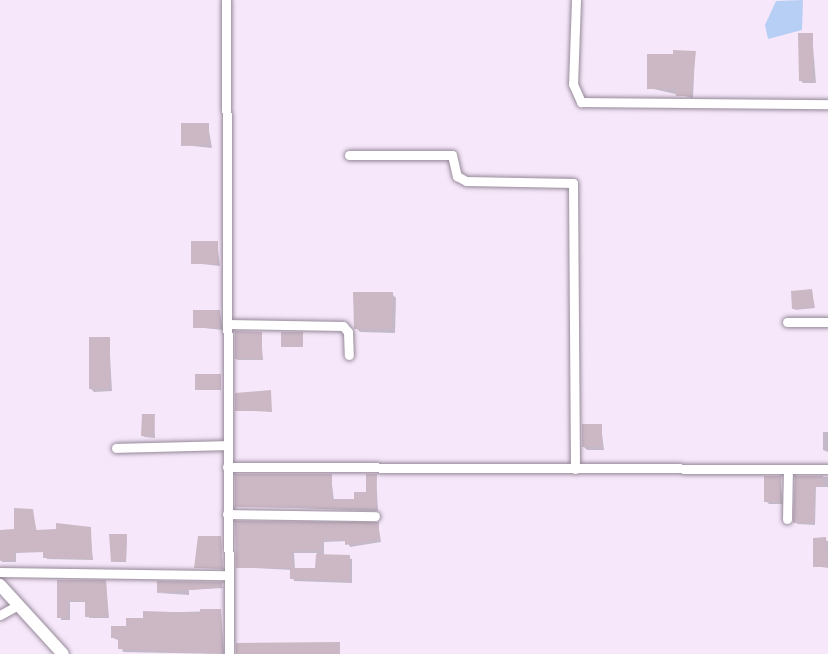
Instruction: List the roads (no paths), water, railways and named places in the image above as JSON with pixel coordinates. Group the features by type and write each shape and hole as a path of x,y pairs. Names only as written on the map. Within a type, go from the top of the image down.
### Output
{"main road":[{"path":"0,585 63,654"}],"street":[{"path":"226,0 229,654"},
{"path":"576,0 573,84 581,102 828,104"},
{"path":"349,155 452,155 457,176 466,181 573,183 576,194 575,469"},
{"path":"787,322 828,323"},
{"path":"228,324 344,326 348,329 349,355"},
{"path":"116,448 227,445"},
{"path":"227,467 828,469"},
{"path":"787,519 788,469"},
{"path":"227,513 375,516"},
{"path":"0,572 228,575"},
{"path":"0,615 18,605"}],"water":[{"path":"803,0 802,30 768,39 765,25 776,1"}]}
